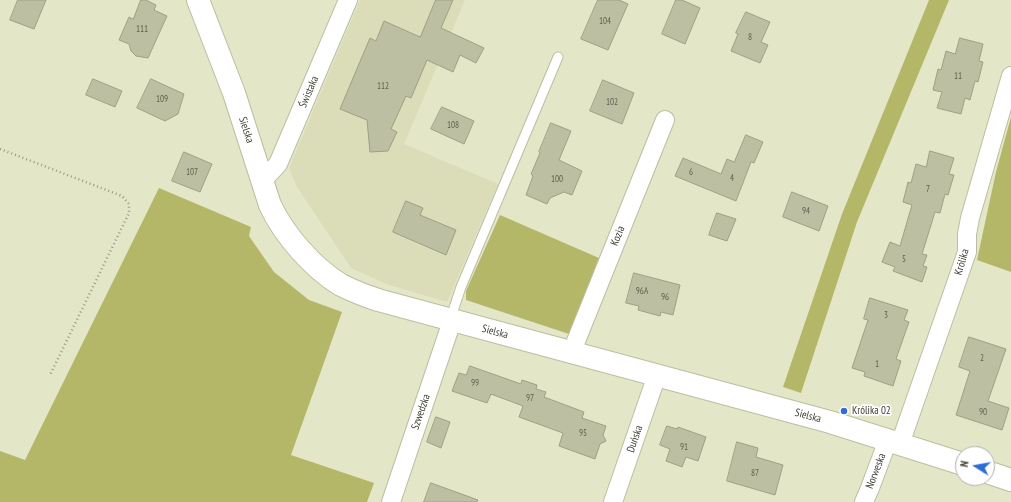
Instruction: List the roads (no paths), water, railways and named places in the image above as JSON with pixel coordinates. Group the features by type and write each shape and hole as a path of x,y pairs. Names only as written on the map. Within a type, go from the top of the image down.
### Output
{"street":[{"name":"Sielska","path":"198,0 234,93 270,205 275,216 284,230 321,270 340,284 378,300 822,420 955,461"},
{"name":"Świstaka","path":"263,180 278,164 348,0"},
{"name":"Królika","path":"894,442 967,252 967,234 970,218 1011,76"},
{"name":"Kozia","path":"573,353 576,341 665,120"},
{"name":"Szwedzka","path":"391,502 452,321"},
{"name":"Duńska","path":"612,502 657,375"},
{"name":"Norweska","path":"864,502 894,442"},
{"path":"995,475 1011,480"}],"lane":[{"path":"452,321 454,308 461,287 558,57"}],"place":[{"name":"Królika 02","path":"844,411"}]}
